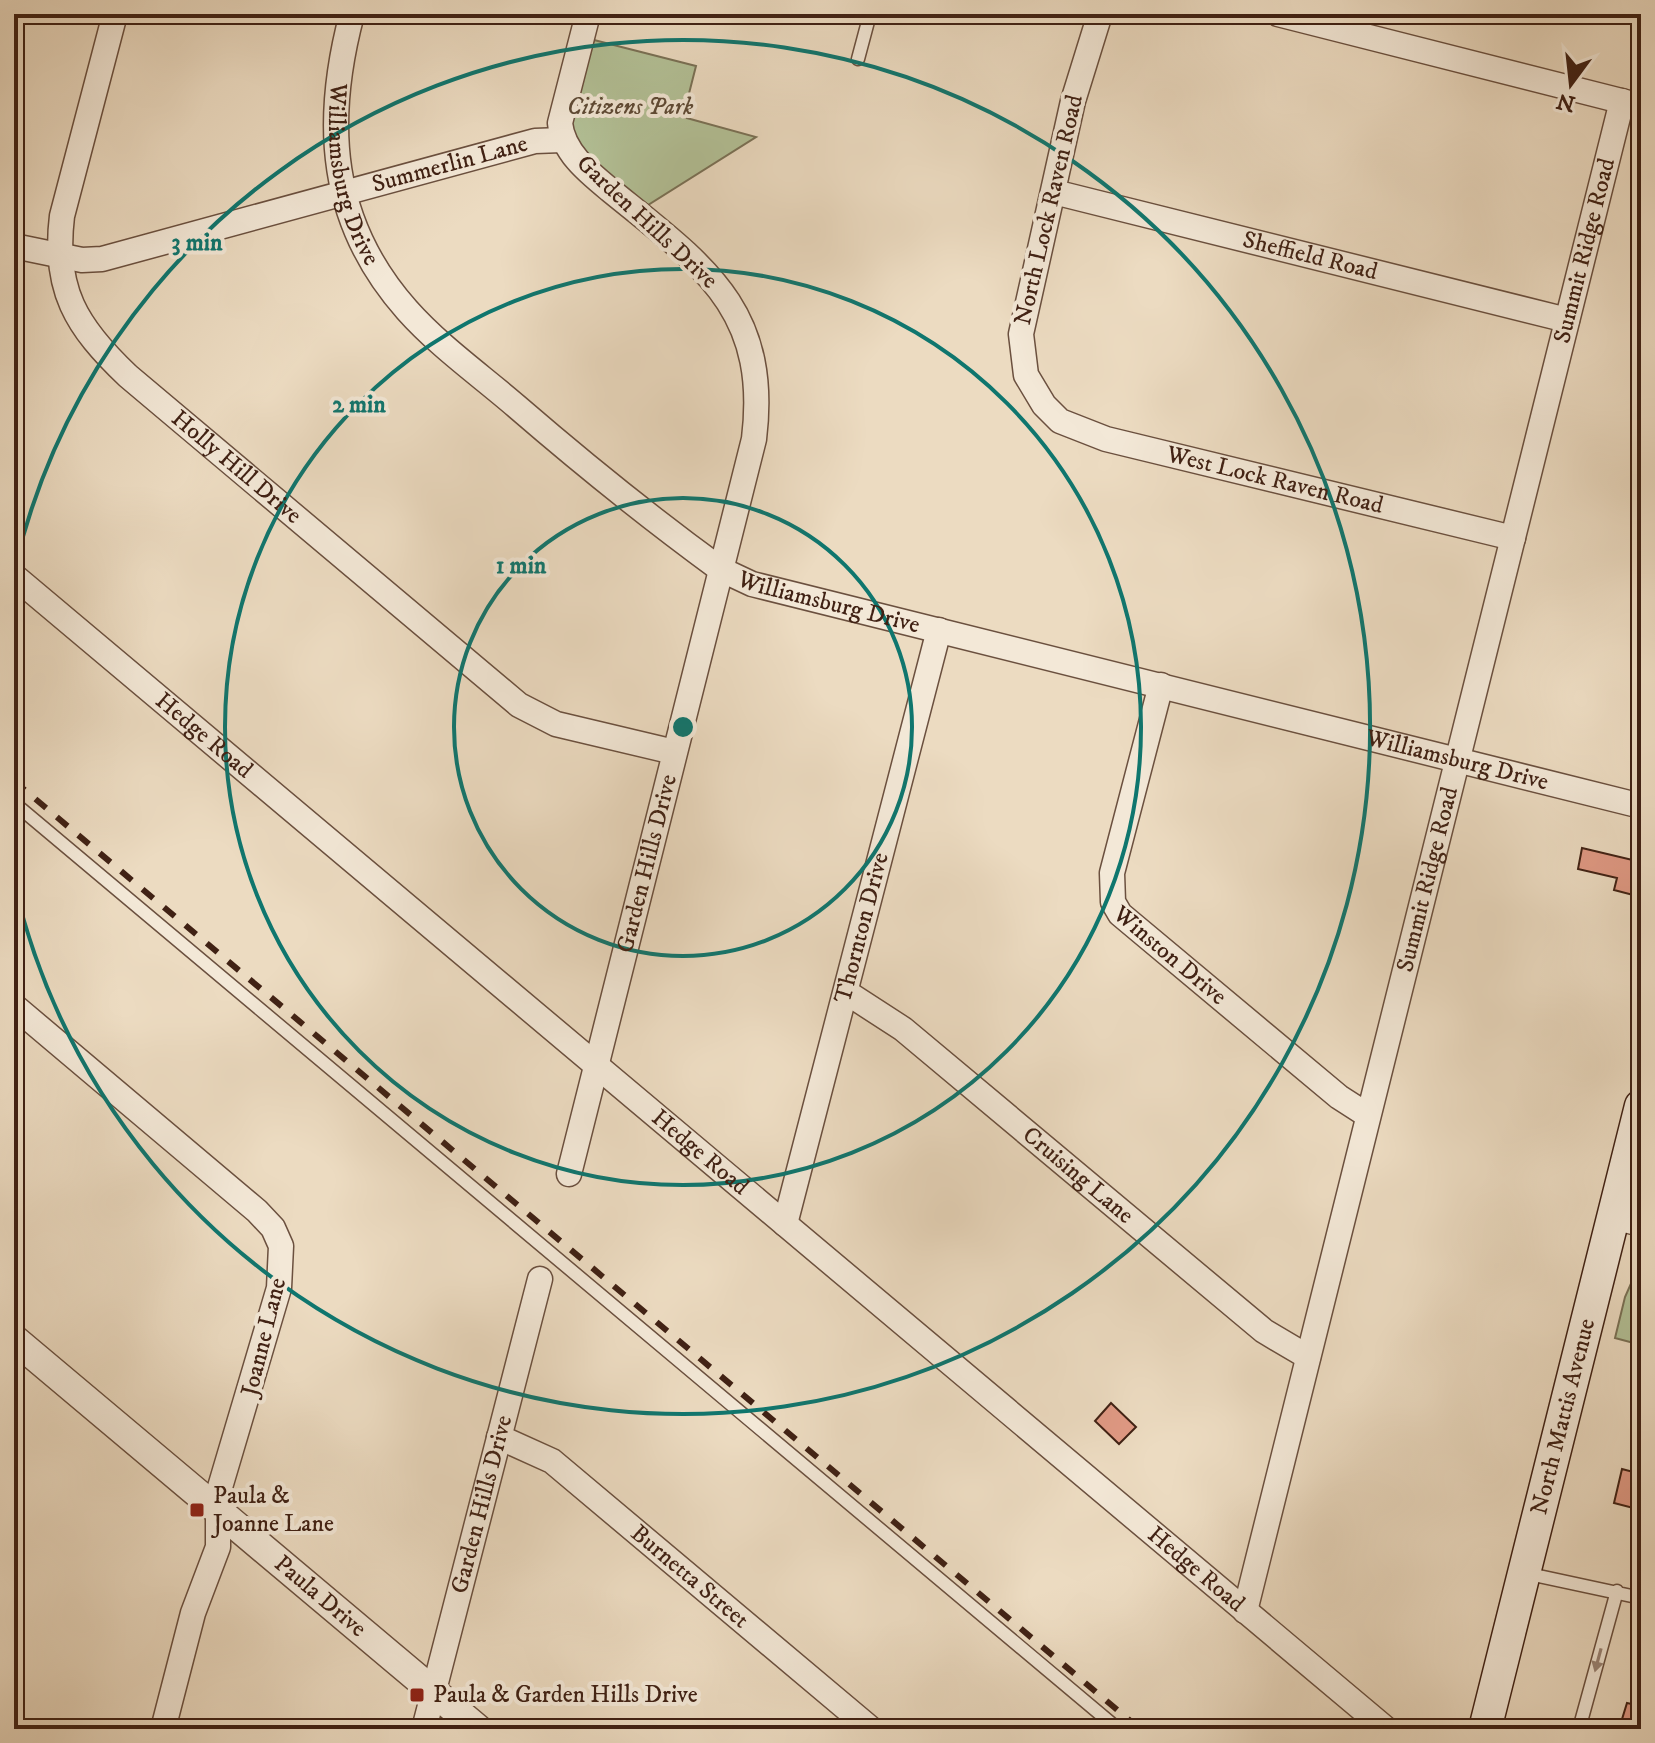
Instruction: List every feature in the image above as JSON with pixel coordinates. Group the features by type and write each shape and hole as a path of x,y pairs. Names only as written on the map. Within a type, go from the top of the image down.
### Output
{"main road":[{"name":"North Mattis Avenue","path":"1485,1729 1525,1573 1627,1221 1641,1106"}],"street":[{"name":"Holly Hill Drive","path":"115,14 62,216 59,256 70,304 100,350 519,705 556,724 674,752"},
{"name":"Williamsburg Drive","path":"352,14 335,94 334,126 343,191 369,257 389,288 420,324 648,515 720,569 752,584 1641,806"},
{"name":"Garden Hills Drive","path":"569,1174 754,439 757,377 750,346 731,303 715,282 683,250 592,175 562,140 560,123 588,14"},
{"name":"North Lock Raven Road","path":"1044,405 1026,375 1021,334 1084,57 1100,14"},
{"path":"1278,14 1632,103"},
{"name":"Summit Ridge Road","path":"1245,1611 1567,320 1632,103"},
{"name":"Summerlin Lane","path":"14,246 59,256 102,259 535,141 562,140"},
{"name":"Sheffield Road","path":"1054,192 1567,320"},
{"name":"West Lock Raven Road","path":"1044,405 1060,421 1106,439 1513,538"},
{"name":"Hedge Road","path":"14,576 1386,1729"},
{"name":"Thornton Drive","path":"785,1224 939,630"},
{"name":"Winston Drive","path":"1161,685 1112,873 1113,902 1120,914 1339,1097 1367,1115"},
{"name":"Cruising Lane","path":"846,992 903,1029 1264,1331 1308,1357"},
{"name":"Joanne Lane","path":"14,1006 257,1211 273,1228 281,1246 279,1288 218,1494 218,1547 193,1613 163,1729"},
{"name":"Garden Hills Drive","path":"424,1729 540,1279"},
{"name":"Paula Drive","path":"14,1339 478,1729"},
{"name":"Burnetta Street","path":"499,1437 552,1461 871,1729"}],"lane":[{"path":"858,59 870,14"},
{"path":"14,803 1118,1729"},
{"path":"1525,1573 1641,1598"},
{"path":"1579,1729 1617,1591"}],"green space":[{"name":"Citizens Park","path":"594,40 696,66 683,117 756,137 648,205 600,167 579,143 573,130 574,99"},
{"path":"1641,1261 1641,1345 1615,1338 1625,1297"}],"building":[{"path":"1582,848 1641,862 1637,896 1614,890 1617,878 1578,869"},
{"path":"1111,1403 1136,1427 1119,1444 1095,1421"},
{"path":"1622,1469 1641,1474 1641,1510 1614,1503"},
{"path":"1627,1703 1641,1706 1641,1729 1619,1729"}],"railway":[{"path":"14,781 1140,1729"}],"place":[{"name":"Paula & Joanne Lane","path":"197,1510"},
{"name":"Paula & Garden Hills Drive","path":"417,1695"}]}
